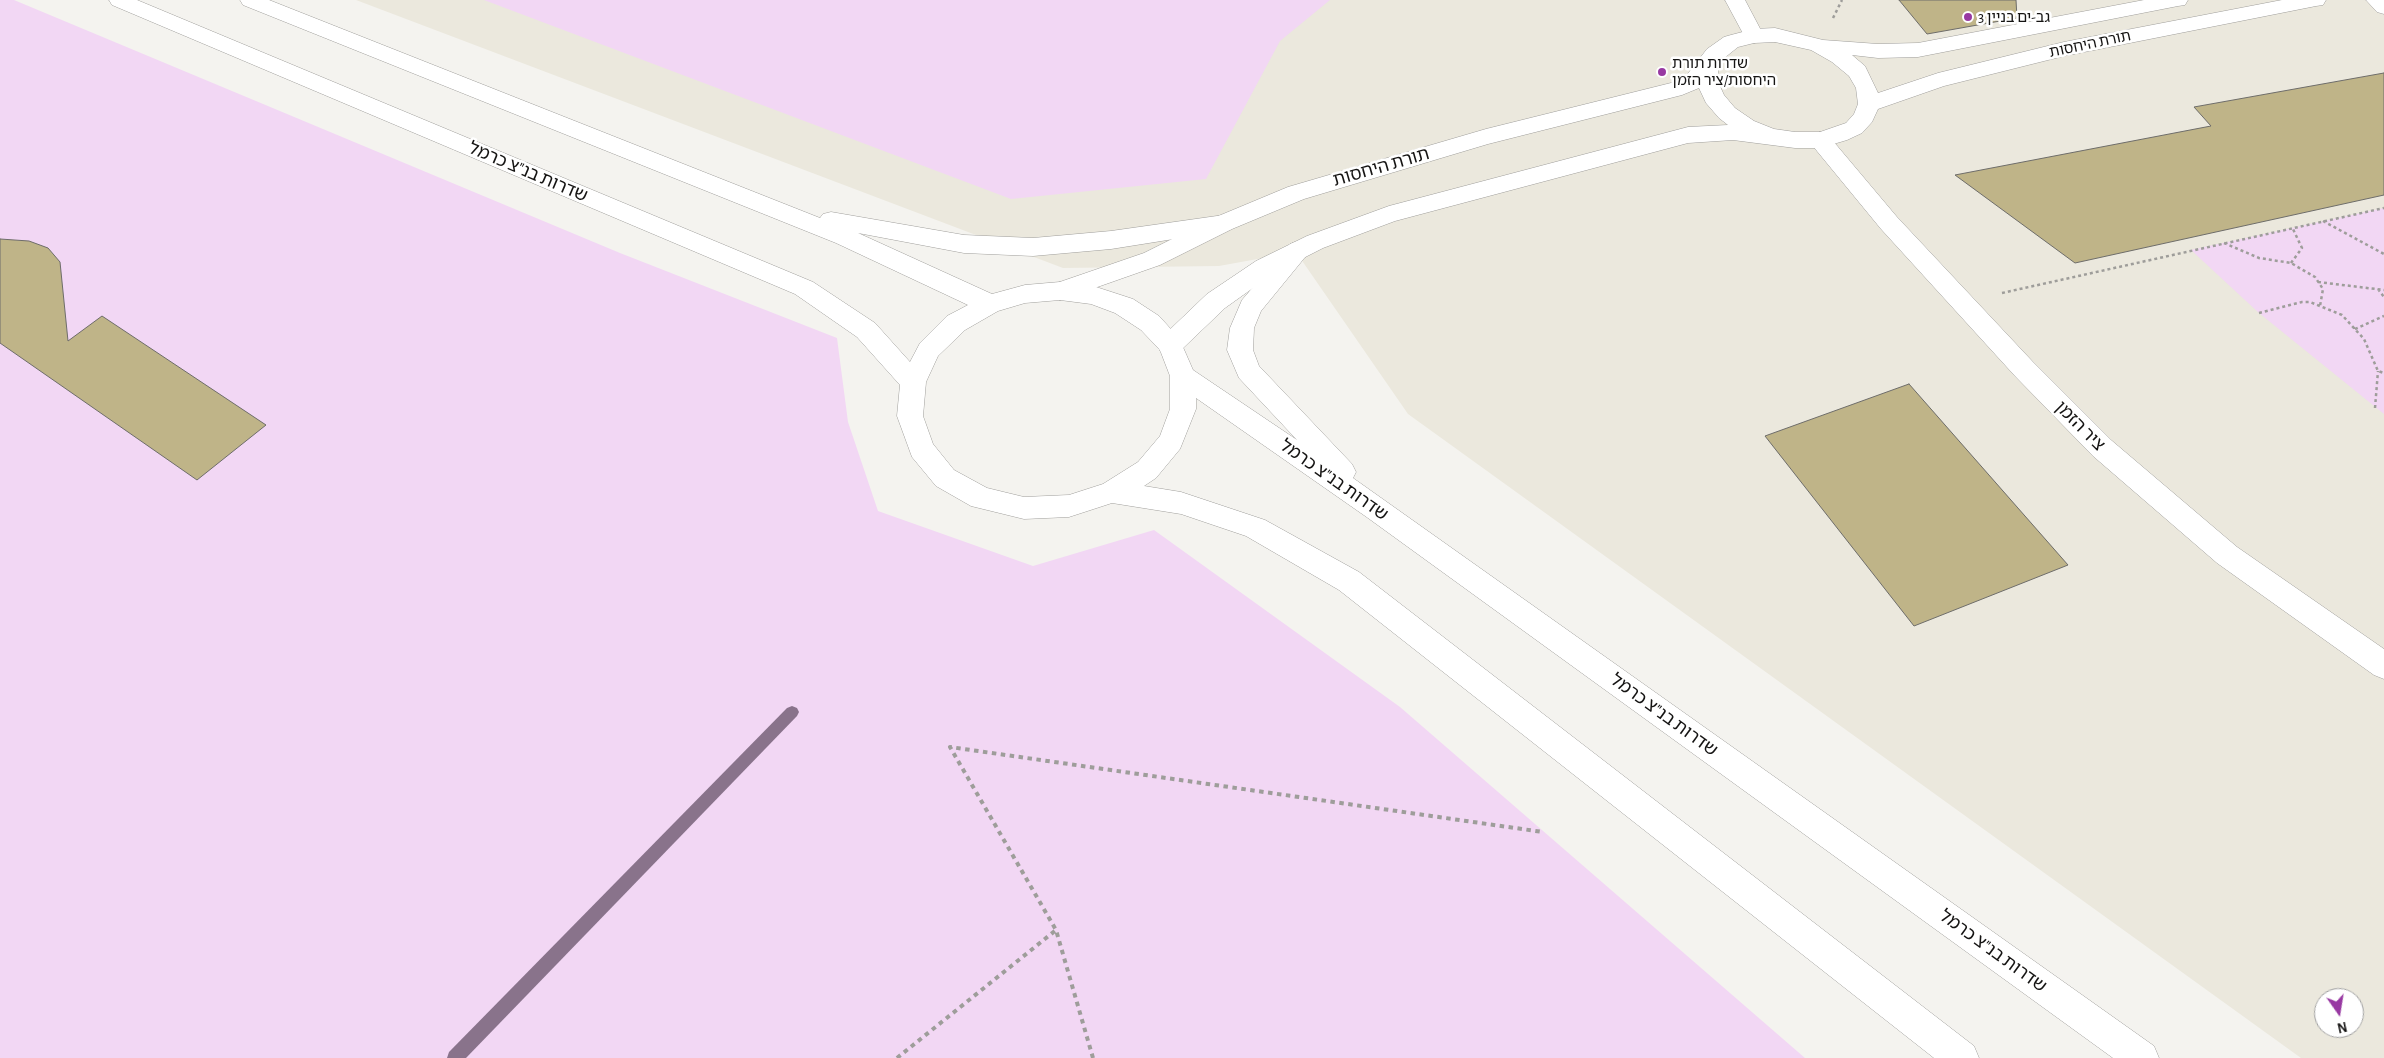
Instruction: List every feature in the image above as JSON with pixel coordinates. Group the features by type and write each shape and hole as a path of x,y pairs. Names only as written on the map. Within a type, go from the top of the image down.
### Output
{"main road":[{"name":"שדרות בנ\"צ כרמל","path":"119,0 804,288 866,330 913,382"},
{"path":"250,0 844,237 990,304"},
{"path":"1735,0 1754,36"},
{"name":"תורת היחסות","path":"1818,45 1878,51 1918,50 2178,0"},
{"name":"תורת היחסות","path":"1868,104 1938,80 2064,49 2316,0"},
{"path":"2376,0 2384,7"},
{"path":"1170,345 1216,301 1265,267 1298,250 1389,214 1688,135 1733,132 1795,140 1820,140 1839,136 1854,128 1864,117 1868,104 1867,88 1857,71 1840,57 1818,45 1790,38 1754,36 1731,42 1715,54 1707,67 1707,82 1714,98 1727,113 1746,126 1770,136"},
{"name":"תורת היחסות","path":"1060,291 1152,259 1224,223 1296,193 1379,166 1682,88 1694,80 1707,67"},
{"name":"ציר הזמן","path":"1820,140 1889,224 2024,369 2102,448 2227,555 2384,666"},
{"path":"778,210 964,244 1033,247 1111,240 1224,223"},
{"path":"1298,250 1251,307 1242,328 1240,350 1248,371 1378,510"},
{"path":"1060,291 1093,295 1124,306 1150,323 1170,345 1183,376 1183,409 1171,441 1147,470 1112,492 1069,506 1033,508 1024,508 981,498 945,478 921,449 910,416 913,382 929,350 956,323 990,304 1024,294 1060,291"},
{"name":"שדרות בנ\"צ כרמל","path":"1183,376 1378,510 2142,1058"},
{"path":"1112,492 1180,503 1255,528 1349,581 1962,1058"}],"path":[{"path":"1997,294 2384,208"},
{"path":"2322,221 2384,254"},
{"path":"2291,263 2302,248 2292,227"},
{"path":"2224,243 2259,258 2291,263 2315,277 2323,289 2320,306"},
{"path":"2318,282 2384,290"},
{"path":"2377,289 2384,297"},
{"path":"2258,313 2302,302 2320,306 2342,315 2364,339 2378,372 2375,408"},
{"path":"2355,329 2384,316"},
{"path":"2378,372 2384,373"},
{"path":"1093,1058 1056,930 950,747 1543,832"},
{"path":"897,1058 1056,930"}],"shaded area":[{"path":"0,0 14,0 620,253 837,338 848,422 878,511 1033,566 1154,530 1400,707 1805,1058 0,1058"},
{"path":"356,0 2384,0 2384,1058 2301,1058 1408,414 1296,252 1219,266 1063,268"},
{"path":"484,0 1330,0 1280,41 1206,179 1011,199"},
{"path":"2384,208 2384,414 2259,313 2191,250"}],"building":[{"name":"גב-ים בניין 3","path":"1899,0 2016,0 2017,18 1927,34"},
{"path":"2384,73 2384,195 2075,263 1955,175 2211,126 2194,107"},
{"path":"0,239 29,241 48,248 60,262 68,341 102,316 266,425 197,480 0,343"},
{"path":"1909,384 2068,565 1914,626 1765,436"}],"waterway":[{"path":"455,1058 792,712"}],"place":[{"name":"גב-ים בניין 3","path":"1968,17"},
{"name":"שדרות תורת היחסות/ציר הזמן","path":"1662,72"}]}
